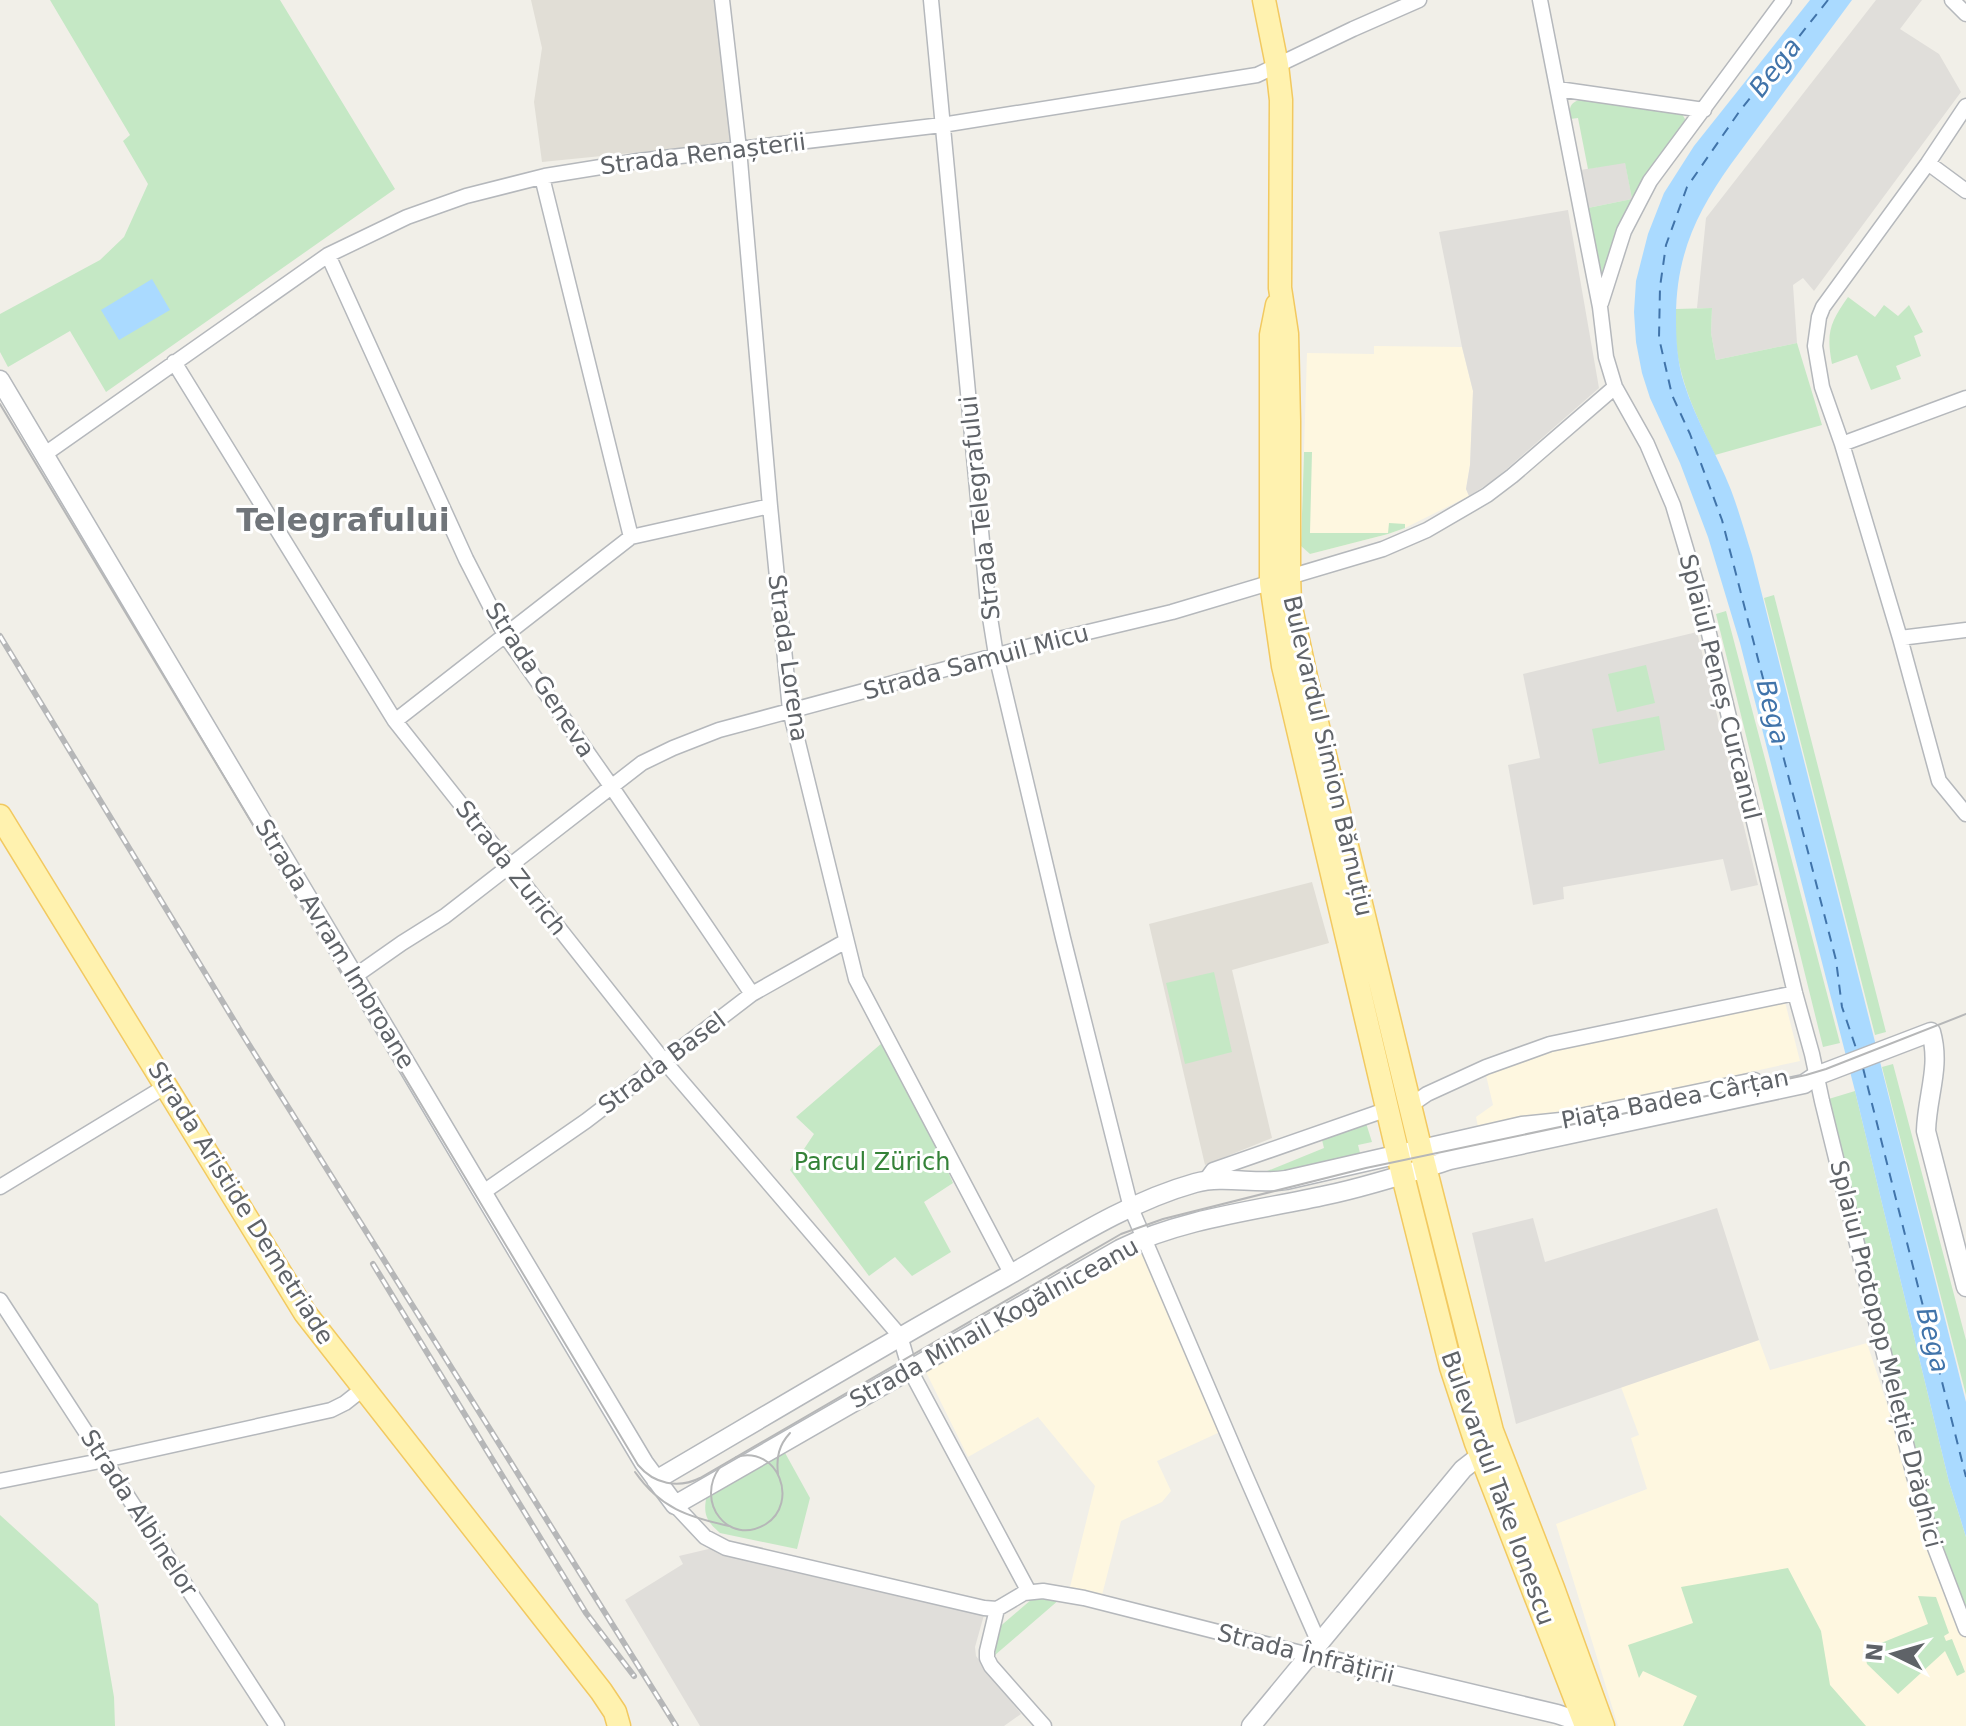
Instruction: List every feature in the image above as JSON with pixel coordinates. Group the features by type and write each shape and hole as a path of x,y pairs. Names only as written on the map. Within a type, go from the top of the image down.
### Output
{"main road":[{"name":"Bulevardul Simion Bărnuțiu","path":"1264,0 1281,100 1280,288 1287,334 1288,377 1280,580 1283,666 1415,1157"},
{"name":"Strada Aristide Demetriade","path":"0,816 305,1313 601,1691 615,1712 619,1726"},
{"name":"Bulevardul Take Ionescu","path":"1415,1157 1403,1176 1451,1367 1553,1588 1603,1726"},
{"name":"Bulevardul Take Ionescu","path":"1415,1157 1484,1400 1490,1452 1583,1726"}],"street":[{"name":"Strada Lorena","path":"722,0 739,149 790,710 856,979 1011,1273"},
{"name":"Strada Telegrafului","path":"931,0 988,605 996,655 1131,1208 1314,1649"},
{"name":"Strada Renașterii","path":"45,454 328,255 407,217 466,196 542,177 638,161 942,125 1257,75 1419,0"},
{"name":"Splaiul Peneș Curcanul","path":"1540,0 1600,307 1606,357 1615,387 1647,444 1673,505 1700,596 1795,993 1812,1054 1822,1074"},
{"path":"1600,307 1624,231 1650,181 1784,0"},
{"path":"1952,0 1966,14"},
{"path":"1558,89 1704,110"},
{"path":"1966,106 1829,298 1819,317 1815,346 1822,387 1900,638 1939,781 1966,814"},
{"path":"1928,163 1966,191"},
{"path":"542,177 631,537"},
{"name":"Strada Geneva","path":"328,255 466,559 505,635 752,994"},
{"name":"Strada Zurich","path":"174,362 395,721 664,1061 900,1336"},
{"name":"Strada Avram Imbroane","path":"0,380 482,1193 656,1480 675,1505"},
{"name":"Strada Samuil Micu","path":"355,976 510,868 642,763 673,748 719,730 790,710 1172,612 1383,549 1461,512 1512,476 1615,387"},
{"path":"1842,444 1966,398"},
{"path":"395,721 631,537 770,506"},
{"path":"1900,638 1966,630"},
{"name":"Strada Basel","path":"482,1193 586,1121 752,994 846,941"},
{"path":"1400,1107 1486,1067 1550,1044 1795,993"},
{"name":"Piața Badea Cârțan","path":"1415,1157 1450,1160 1804,1084 1822,1074 1931,1032 1936,1058 1926,1131 1962,1256"},
{"name":"Splaiul Protopop Meleție Drăghici","path":"1822,1074 1914,1476 1932,1540 1966,1629"},
{"path":"0,1187 166,1086"},
{"name":"Strada Mihail Kogălniceanu","path":"1205,1181 1213,1170 1400,1107"},
{"name":"Strada Mihail Kogălniceanu","path":"656,1480 1011,1273 1131,1208 1173,1190 1205,1181 1281,1181 1415,1157"},
{"name":"Strada Mihail Kogălniceanu","path":"675,1505 1107,1256 1143,1239 1249,1210 1403,1176"},
{"path":"1962,1256 1966,1287"},
{"name":"Strada Albinelor","path":"0,1300 277,1726"},
{"path":"675,1505 705,1537 720,1546 984,1608 997,1609 1029,1592 910,1370 900,1336"},
{"path":"0,1481 331,1410 364,1388"},
{"path":"1251,1726 1463,1469 1490,1452"},
{"name":"Strada Înfrățirii","path":"1029,1592 1043,1591 1084,1598 1314,1649 1557,1714 1583,1726"},
{"path":"997,1609 987,1651 988,1661 1044,1726"}],"shaded area":[{"path":"531,0 715,0 731,143 542,162 534,102 542,48"},
{"path":"1876,0 1922,0 1900,29 1939,54 1961,92 1814,291 1803,278 1793,285 1797,343 1716,360 1711,333 1712,308 1697,308 1706,218"},
{"path":"1625,162 1632,199 1588,208 1581,170"},
{"path":"1568,210 1599,388 1494,480 1469,496 1466,489 1473,391 1439,232"},
{"path":"1374,346 1462,347 1473,391 1466,489 1469,496 1405,528 1310,554 1301,546 1307,353 1374,354"},
{"path":"1697,632 1758,885 1731,891 1723,859 1563,887 1564,899 1533,905 1508,765 1540,758 1523,674"},
{"path":"1312,882 1329,943 1232,970 1272,1138 1205,1165 1149,924"},
{"path":"1784,998 1800,1061 1479,1132 1476,1117 1493,1105 1485,1071 1554,1046"},
{"path":"1717,1208 1759,1340 1516,1424 1472,1233 1533,1218 1545,1262"},
{"path":"1140,1247 1220,1432 1157,1461 1171,1491 1162,1502 1121,1521 1102,1595 1070,1587 1095,1486 1038,1417 968,1457 926,1372"},
{"path":"1759,1340 1770,1370 1867,1343 1944,1584 1966,1638 1966,1726 1618,1726 1556,1524 1647,1489 1631,1438 1639,1435 1621,1387"},
{"path":"713,1548 984,1615 975,1647 976,1656 1021,1714 1004,1726 700,1726 625,1600 683,1564 679,1556"}],"green space":[{"path":"50,0 280,0 395,189 106,392 70,331 8,367 0,352 0,314 100,260 124,237 148,184 123,141 130,135"},
{"path":"1579,100 1682,114 1685,119 1684,126 1632,199 1625,163 1588,169 1578,118 1570,119 1570,107"},
{"path":"1632,199 1605,273 1600,274 1588,208"},
{"path":"1848,297 1875,317 1884,305 1898,316 1909,305 1923,332 1914,336 1921,356 1896,366 1901,379 1871,390 1857,355 1832,364 1829,344 1831,328"},
{"path":"1712,308 1711,333 1716,360 1797,343 1822,425 1715,455 1685,386 1676,333 1676,309"},
{"path":"1304,452 1312,452 1310,533 1388,533 1389,523 1405,524 1405,528 1388,534 1310,554 1301,546"},
{"path":"1774,595 1886,1032 1875,1035 1764,598"},
{"path":"1726,611 1840,1043 1823,1047 1716,614"},
{"path":"1646,665 1655,703 1617,712 1608,674"},
{"path":"1659,716 1665,750 1599,764 1592,729"},
{"path":"1214,972 1232,1052 1185,1064 1166,983"},
{"name":"Parcul Zürich","path":"882,1043 935,1142 953,1183 924,1202 951,1252 912,1276 895,1257 869,1276 790,1170 814,1134 796,1117"},
{"path":"1893,1064 1966,1340 1966,1395 1882,1067"},
{"path":"1855,1091 1949,1482 1966,1537 1966,1629 1952,1595 1822,1101"},
{"path":"1366,1123 1372,1142 1358,1145 1360,1153 1344,1157 1345,1163 1250,1178 1324,1148 1322,1140"},
{"path":"784,1451 810,1498 797,1549 720,1533 706,1516 707,1494"},
{"path":"0,1515 98,1604 114,1697 115,1726 0,1726"},
{"path":"1788,1568 1821,1631 1830,1685 1866,1726 1683,1726 1697,1696 1643,1671 1639,1678 1628,1645 1693,1623 1681,1587"},
{"path":"1039,1595 1060,1599 995,1655 997,1629"},
{"path":"1918,1596 1936,1597 1949,1633 1944,1636 1946,1641 1952,1639 1965,1672 1957,1676 1945,1651 1898,1694 1867,1664 1864,1650 1928,1624"}],"water":[{"name":"Bega","path":"1810,0 1852,0 1731,164 1698,218 1680,274 1677,350 1689,397 1731,490 1752,555 1966,1402 1966,1537 1949,1482 1855,1091 1740,643 1708,537 1680,463 1650,398 1636,342 1636,281 1648,234 1664,193 1694,146"},
{"path":"152,279 170,310 119,340 101,310"}],"ferry route":[{"path":"1828,0 1739,112 1687,187 1666,245 1660,287 1659,338 1672,395 1722,520 1836,960 1842,1007 1857,1051"},
{"path":"1863,1068 1966,1477"}],"tram line":[{"path":"0,404 638,1465 651,1477 667,1483 700,1478 1121,1234 1163,1219 1366,1168 1806,1075 1966,1014"},
{"path":"778,1474 779,1452 790,1433"},
{"path":"720,1467 713,1480 711,1494 719,1517 740,1530 752,1530 766,1524 776,1515 781,1503 780,1478 763,1459 736,1457"},
{"path":"635,1472 665,1503 701,1519 729,1526"}],"railway":[{"path":"0,636 241,1032 676,1726"},
{"path":"373,1264 586,1613 634,1676"}],"district":[{"name":"Telegrafului","path":"343,520"}]}
